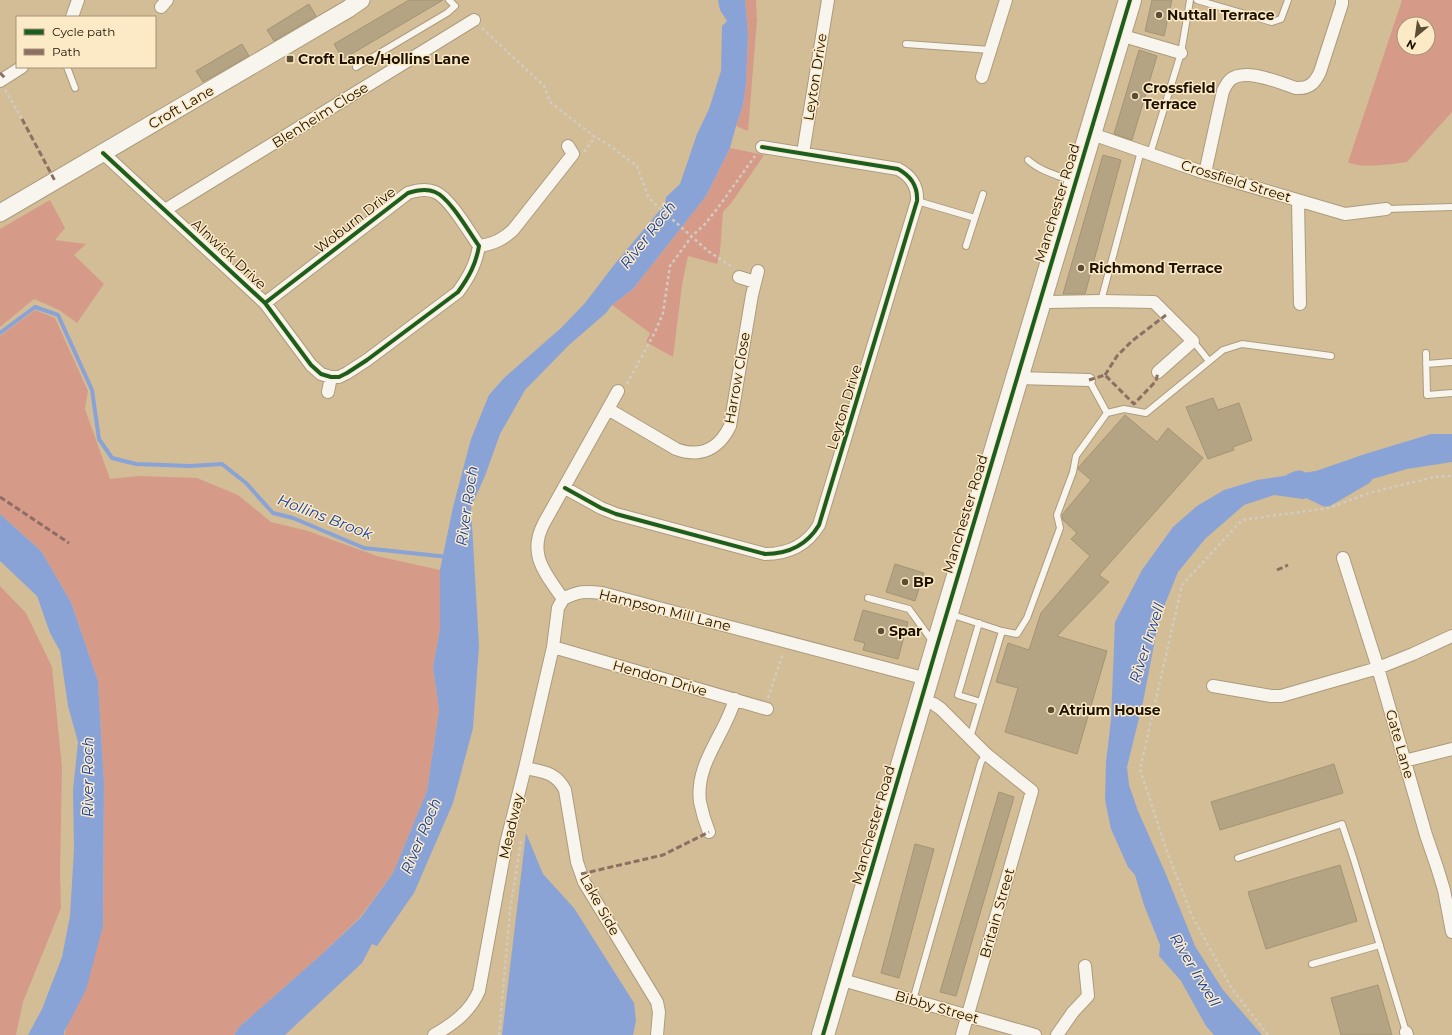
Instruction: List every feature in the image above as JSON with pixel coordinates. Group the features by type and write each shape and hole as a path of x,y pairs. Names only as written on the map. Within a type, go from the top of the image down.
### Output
{"highway":[{"name":"Manchester Road","path":"823,1035 921,699 1130,0"}],"street":[{"path":"72,16 78,0"},
{"name":"Croft Lane","path":"0,213 361,0"},
{"name":"Leyton Drive","path":"802,153 828,0"},
{"path":"982,77 1006,0"},
{"path":"1124,0 1130,0"},
{"path":"1205,173 1223,91 1230,80 1239,75 1251,75 1296,88 1304,89 1311,85 1316,80 1320,72 1342,2"},
{"name":"Blenheim Close","path":"165,210 474,20"},
{"path":"1120,35 1181,53"},
{"path":"0,81 20,68"},
{"name":"Crossfield Street","path":"1089,134 1205,173 1346,214 1386,209"},
{"path":"762,147 898,169 910,177 914,183 918,194 918,201"},
{"path":"328,392 331,377 339,377 347,374 458,292 467,281 472,271 479,246 492,244 504,238 513,230 571,150"},
{"name":"Alnwick Drive","path":"103,153 265,303 311,365 321,374 331,377"},
{"name":"Woburn Drive","path":"265,303 408,193 415,191 424,189 436,192 445,199 479,246"},
{"path":"1298,200 1300,304"},
{"name":"Leyton Drive","path":"565,488 600,508 616,514 756,552 775,554 785,552 802,544 814,532 822,516 918,201"},
{"name":"Harrow Close","path":"608,409 683,452 690,453 705,451 718,444 723,439 730,426 752,295 757,276 739,277"},
{"path":"1040,299 1049,302 1154,302 1193,341 1158,372"},
{"path":"1017,378 1089,380"},
{"path":"563,599 541,567 537,552 540,530 565,488 618,391"},
{"name":"Gate Lane","path":"1343,558 1378,668 1404,761 1444,890 1452,932"},
{"name":"Hampson Mill Lane","path":"563,599 575,593 586,591 602,593 927,679"},
{"name":"Meadway","path":"434,1035 445,1029 465,1013 475,1000 479,991 506,844 553,647 558,608 563,599"},
{"path":"1214,686 1271,696 1281,696 1378,668 1414,654 1452,636"},
{"name":"Hendon Drive","path":"553,647 765,708"},
{"path":"709,832 700,802 701,779 708,757 731,714 735,699"},
{"path":"921,699 934,704 941,709 986,754"},
{"path":"1404,761 1452,749"},
{"name":"Britain Street","path":"962,1035 1032,791 986,754"},
{"name":"Lake Side","path":"525,768 550,774 562,783 565,790 577,862 584,882 657,1002 659,1012 657,1035"},
{"path":"1057,1035 1073,1012 1088,996 1086,966"},
{"name":"Bibby Street","path":"839,979 968,1016 1018,1033 1034,1035"}],"lane":[{"path":"356,67 447,13 454,6 449,0"},
{"path":"1101,301 1146,153 1181,53 1190,0"},
{"path":"1197,0 1272,22 1281,19 1288,0"},
{"path":"906,44 991,50"},
{"path":"67,68 75,88"},
{"path":"1028,160 1042,170 1075,182"},
{"path":"966,246 982,194"},
{"path":"918,201 975,218"},
{"path":"1386,209 1452,207"},
{"path":"1193,341 1209,361"},
{"path":"947,612 1002,631 1017,634 1027,618 1060,528 1057,515 1073,472 1076,456 1107,413 1124,409 1146,413 1223,350 1242,344 1331,356"},
{"path":"1426,354 1427,396 1452,393"},
{"path":"1426,364 1452,362"},
{"path":"1089,380 1107,413"},
{"path":"868,598 909,609 937,646"},
{"path":"979,623 958,695 981,702"},
{"path":"970,738 1002,631"},
{"path":"913,1000 981,762 986,754"},
{"path":"1238,858 1342,824 1406,1033"},
{"path":"1312,964 1380,945"}],"path":[{"path":"474,20 544,86 550,102 637,166 648,196 655,204 708,251 734,266 739,277"},
{"path":"0,81 22,119"},
{"path":"571,150 584,152 596,137"},
{"path":"618,391 622,393 655,332 663,313 670,266 692,236 706,224 720,206 762,147"},
{"path":"765,708 787,641"},
{"path":"499,1035 510,910 521,836"}],"shaded area":[{"path":"745,0 756,0 757,20 748,131 736,126 743,105 746,84 748,34"},
{"path":"1402,0 1452,0 1452,112 1407,162 1368,166 1348,162 1396,18 1396,56 1436,56 1436,16 1397,16"},
{"path":"730,148 764,155 732,202 723,212 720,252 717,264 688,256 682,285 673,357 646,342 650,333 612,305 633,289 706,196"},
{"path":"50,200 65,228 55,240 86,244 74,255 104,284 77,323 59,310 34,299 0,327 0,229"},
{"path":"35,310 55,318 88,391 85,409 110,479 138,476 197,478 238,495 271,522 308,531 377,556 440,570 440,629 433,667 439,710 427,791 393,873 360,917 321,955 239,1027 234,1035 64,1035 103,926 104,783 98,681 71,602 41,551 0,514 0,336"},
{"path":"0,586 26,613 52,667 62,767 60,873 61,908 23,1002 16,1035 0,1035"}],"water":[{"name":"River Roch","path":"718,0 745,0 748,34 746,84 743,105 730,148 706,196 633,289 612,305 606,313 569,345 525,390 500,434 485,476 471,507 479,646 473,728 453,803 414,893 377,946 372,944 362,963 285,1035 234,1035 239,1027 321,955 361,917 393,873 427,791 439,710 433,667 440,629 440,570 453,507 471,439 489,395 504,378 561,328 585,303 614,265 665,204 666,197 680,184 697,134 709,109 721,71 722,26 727,21 720,10"},
{"path":"1431,434 1452,434 1452,462 1407,469 1303,499 1274,495 1244,505 1205,539 1178,572 1159,619 1143,702 1127,767 1129,785 1138,811 1195,946 1223,990 1262,1035 1214,1035 1206,1026 1181,981 1159,956 1160,945 1144,905 1135,875 1128,867 1111,829 1105,800 1106,762 1111,720 1115,622 1142,570 1173,527 1197,506 1224,490 1257,480 1316,471"},
{"name":"River Roch","path":"0,514 41,551 71,602 98,681 104,783 103,926 86,990 64,1032 64,1035 28,1035 42,1009 62,957 70,916 74,849 73,790 78,742 68,706 60,651 50,633 37,596 0,561"},
{"path":"526,833 543,874 574,908 634,1003 636,1021 633,1035 502,1035"}],"building":[{"path":"409,0 443,0 343,59 334,44"},
{"name":"Nuttall Terrace","path":"1152,0 1172,0 1164,36 1145,31"},
{"path":"309,4 316,16 274,41 267,30"},
{"path":"242,44 249,56 203,82 196,71"},
{"name":"Crossfield Terrace","path":"1139,50 1157,56 1132,140 1114,134"},
{"path":"1103,155 1121,160 1085,294 1063,294"},
{"path":"1213,398 1218,410 1239,403 1252,440 1233,447 1234,450 1208,459 1186,407"},
{"path":"1125,415 1157,442 1168,428 1203,458 1099,575 1109,582 1057,636 1107,651 1077,754 1005,732 1018,688 996,682 1008,643 1029,650 1041,613 1090,556 1071,539 1077,533 1063,520 1062,515 1091,480 1078,468"},
{"name":"BP","path":"895,564 924,573 915,601 886,592"},
{"name":"Spar","path":"863,610 908,622 898,659 863,650 865,643 854,640"},
{"path":"1334,764 1343,793 1220,830 1211,802"},
{"path":"999,792 1014,797 956,996 940,992"},
{"path":"915,844 934,849 899,978 881,973"},
{"path":"1340,865 1357,921 1266,949 1248,892"},
{"path":"1378,985 1392,1035 1341,1035 1331,998"}],"waterway":[{"name":"Hollins Brook","path":"0,333 35,307 58,315 92,390 99,439 112,458 136,464 190,466 222,464 246,483 273,513 293,518 364,548 448,557"},
{"name":"River Irwell","path":"1294,484 1299,482 1326,495 1362,474"}],"marked path":[{"path":"0,73 5,78"},
{"path":"22,119 55,181"},
{"path":"1105,375 1117,356 1132,341 1166,315"},
{"path":"1089,380 1105,375 1134,404 1156,381 1158,372"},
{"path":"0,497 69,543"},
{"path":"1277,570 1288,565"},
{"path":"581,874 663,855 709,832"}],"cycle path":[{"path":"823,1035 937,646 1130,0"},
{"path":"565,488 601,508 616,514 765,554 774,554 796,547 809,538 819,525 917,201 917,196 913,182 907,175 898,169 762,147"},
{"path":"103,153 265,303 311,365 321,374 331,377 339,377 367,360 458,292 472,270 479,246 465,224 441,195 428,190 415,191 408,193 265,303"}],"place":[{"name":"Nuttall Terrace","path":"1159,15"},
{"name":"Croft Lane/Hollins Lane","path":"290,59"},
{"name":"Crossfield Terrace","path":"1135,96"},
{"name":"Richmond Terrace","path":"1081,268"},
{"name":"BP","path":"905,582"},
{"name":"Spar","path":"881,631"},
{"name":"Atrium House","path":"1051,710"}]}
